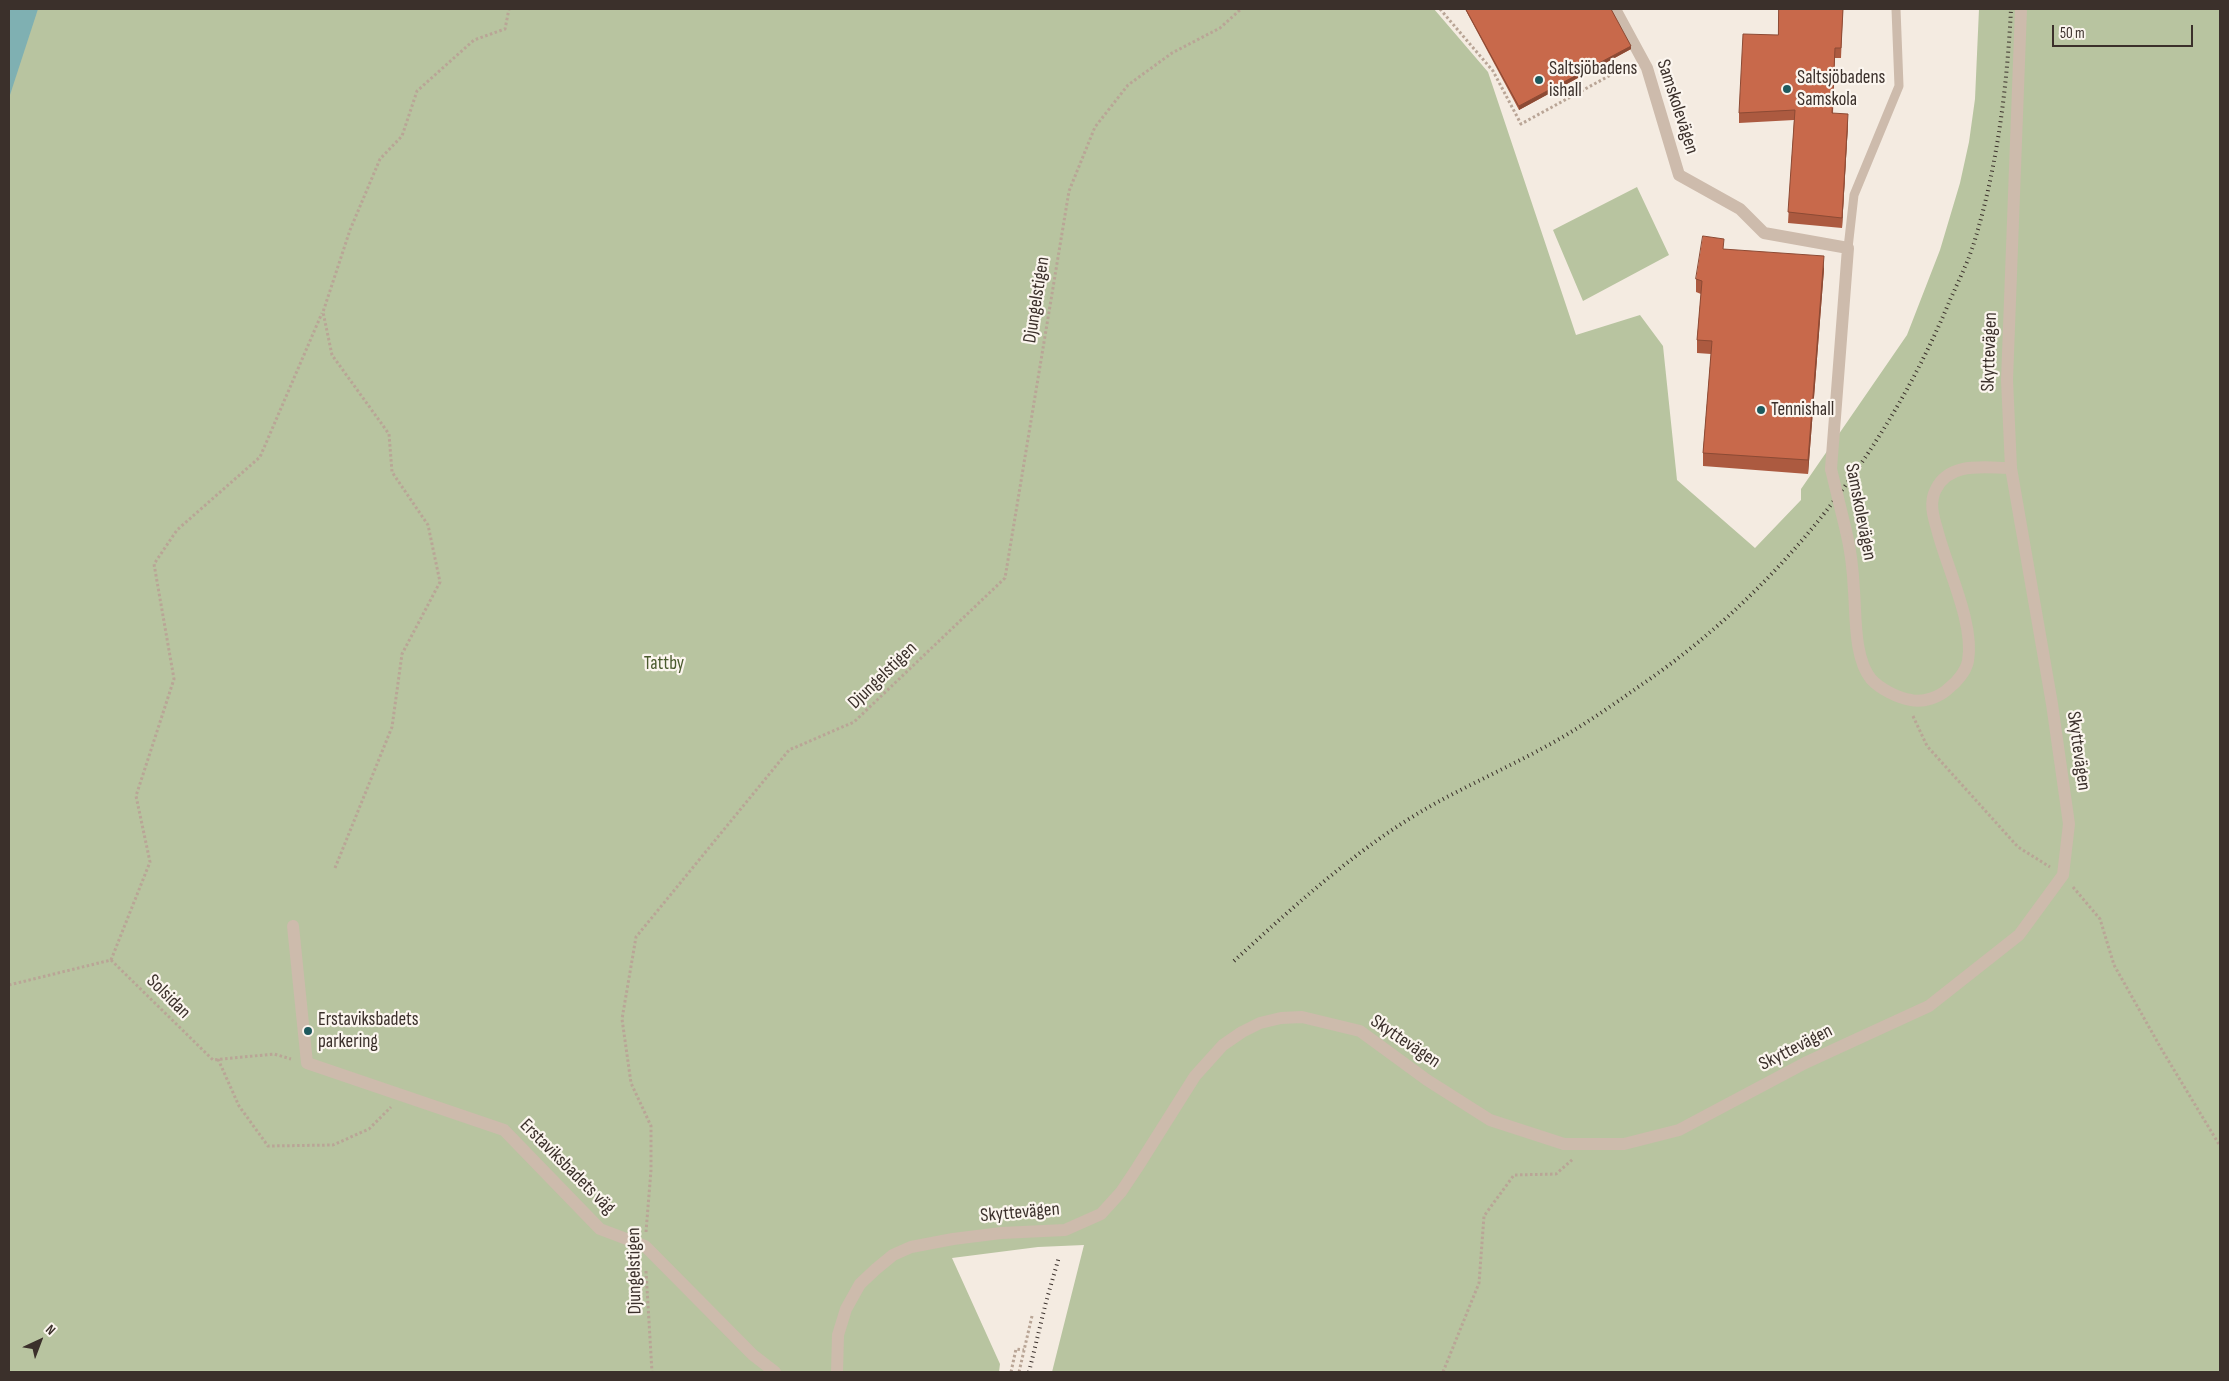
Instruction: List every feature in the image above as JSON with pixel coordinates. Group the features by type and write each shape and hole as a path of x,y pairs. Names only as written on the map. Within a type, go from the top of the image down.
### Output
{"street":[{"name":"Samskolevägen","path":"1616,9 1647,68 1679,175 1740,210 1764,233 1848,248 1830,469 1852,562 1856,626 1864,666 1871,679 1880,686 1912,701 1926,700 1944,693 1958,680 1968,662 1966,628 1932,506 1935,490 1945,477 1959,470 1967,468 2011,468"},
{"name":"Skyttevägen","path":"836,1372 838,1335 846,1309 860,1284 893,1255 911,1248 953,1238 1065,1230 1101,1214 1137,1168 1195,1076 1224,1045 1242,1032 1260,1024 1281,1018 1302,1016 1360,1031 1427,1080 1490,1120 1564,1144 1624,1144 1679,1130 1805,1064 1929,1006 2019,935 2063,876 2070,824 2052,704 2011,468 2007,380 2021,9"},
{"path":"293,926 307,1063"},
{"name":"Erstaviksbadets väg","path":"307,1063 504,1130 600,1229 645,1246 753,1356 775,1372"}],"lane":[{"path":"1848,248 1854,195 1899,86 1896,9"}],"path":[{"path":"9,985 112,960 150,862 136,796 174,679 154,564 177,530 260,456 323,312 350,230 380,159 402,136 417,91 474,40 504,28 509,9"},
{"name":"Djungelstigen","path":"652,1372 645,1246 651,1170 651,1126 631,1083 622,1019 636,937 789,750 854,722 1004,578 1069,191 1095,127 1128,85 1172,53 1220,28 1241,9"},
{"path":"1440,9 1493,71 1521,124 1641,58"},
{"path":"323,312 332,355 389,434 392,472 428,525 440,582 402,654 392,727 334,868"},
{"path":"1905,698 1927,746 2018,847 2063,876 2100,920 2114,965 2162,1050 2220,1146"},
{"name":"Solsidan","path":"112,960 212,1060 218,1059"},
{"path":"307,1063 274,1054 218,1059 239,1106 268,1146 333,1145 369,1129 403,1096"},
{"path":"1444,1372 1479,1283 1484,1216 1514,1175 1556,1174 1590,1144"},
{"path":"1019,1372 1032,1316"},
{"path":"1011,1372 1016,1349 1024,1350"}],"green space":[{"name":"Tattby","path":"9,9 1434,9 1488,72 1576,335 1640,315 1663,346 1677,480 1755,548 1801,500 1801,489 1907,335 1940,250 1960,183 1969,142 1975,99 1979,9 2220,9 2220,1372 1052,1372 1084,1245 1038,1247 952,1258 1000,1364 999,1372 9,1372"},
{"path":"1637,187 1669,255 1583,301 1553,230"}],"water":[{"path":"9,9 38,9 9,98"}],"building":[{"name":"Saltsjöbadens ishall","path":"1466,9 1611,9 1631,46 1519,106"},
{"name":"Saltsjöbadens Samskola","path":"1779,9 1843,9 1841,48 1835,48 1832,113 1848,114 1842,218 1788,212 1795,110 1739,113 1743,34 1778,35"},
{"name":"Tennishall","path":"1703,236 1724,239 1723,249 1824,256 1808,460 1703,453 1712,341 1697,340 1702,281 1696,279"}],"railway":[{"path":"1234,961 1324,881 1372,844 1422,811 1568,734 1617,702 1691,648 1738,607 1782,562 1823,515 1861,464 1894,411 1924,356 1971,253 1995,158 2004,99 2011,9"},
{"path":"1029,1372 1059,1257"}],"place":[{"name":"Saltsjöbadens ishall","path":"1539,80"},
{"name":"Saltsjöbadens Samskola","path":"1787,89"},
{"name":"Tennishall","path":"1761,410"},
{"name":"Erstaviksbadets parkering","path":"308,1031"}]}
